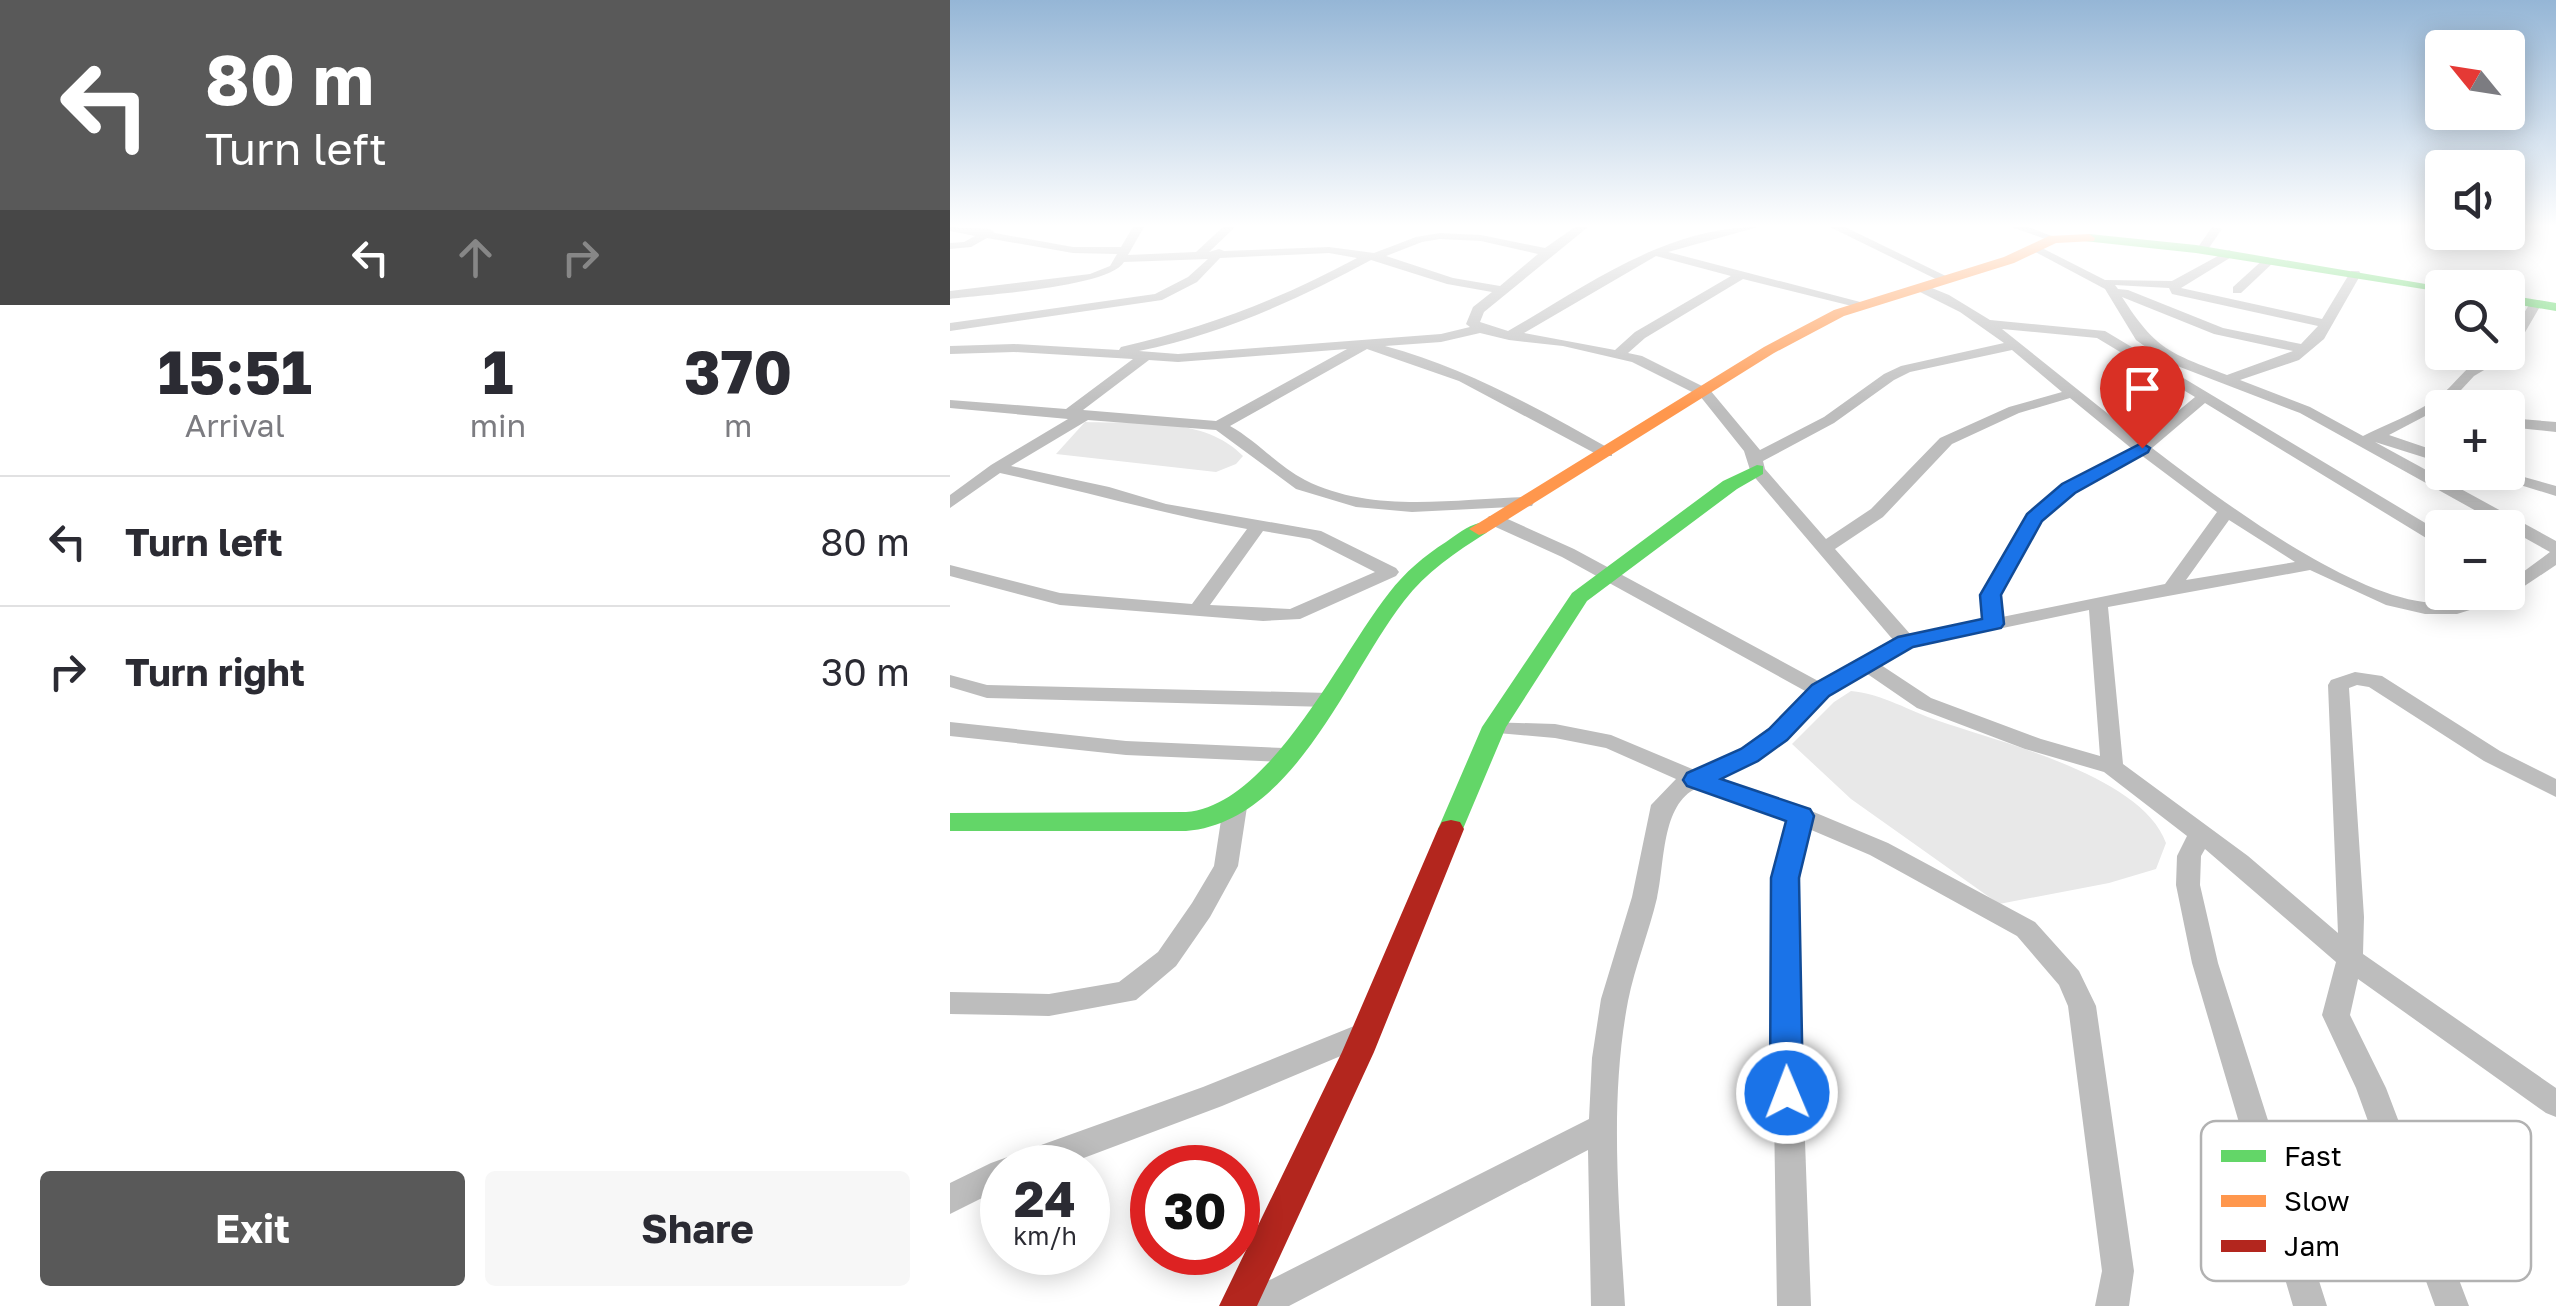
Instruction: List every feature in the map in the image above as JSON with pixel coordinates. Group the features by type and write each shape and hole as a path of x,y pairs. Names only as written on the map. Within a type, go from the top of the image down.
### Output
{"street":[{"path":"950,295 1006,288"},
{"path":"950,327 1158,297 1180,288"},
{"path":"1099,354 1142,347 1236,320 1310,288"},
{"path":"1490,288 1502,290"},
{"path":"1480,330 1473,324 1478,310 1504,288"},
{"path":"1509,336 1592,288"},
{"path":"1618,354 1640,334 1719,288"},
{"path":"1787,288 1858,306"},
{"path":"950,822 1039,826 1204,820 1235,807 1284,756 1329,700 1395,598 1429,560 1769,350 1858,306 1922,288 1959,302 2142,448 2227,510 2313,564 2369,593 2425,606"},
{"path":"2109,288 2141,337 2172,359 2372,438 2425,453"},
{"path":"2111,288 2179,318 2302,349"},
{"path":"2175,288 2326,324"},
{"path":"2227,380 2294,357 2319,336 2346,288"},
{"path":"2179,318 2226,301"},
{"path":"2525,328 2546,305"},
{"path":"1989,324 2100,334 2425,530"},
{"path":"950,350 1014,348 1144,358 1240,355 1461,335 1480,330 1618,354 1705,393 1756,464 1906,642"},
{"path":"1429,364 1461,335"},
{"path":"1220,426 1368,343 1492,390 1606,453"},
{"path":"1238,1306 1366,1033 1494,727 1565,614 1606,574 1756,464 1829,420 1889,376 1969,352 2014,344"},
{"path":"950,503 1076,415 1144,358"},
{"path":"2456,390 2474,370"},
{"path":"1824,548 1877,514 1946,440 2014,410 2072,393"},
{"path":"1993,624 1990,595 2034,518 2068,488 2142,448 2205,396"},
{"path":"950,404 1220,426 1248,442 1285,476 1352,501 1434,508 1526,502"},
{"path":"2372,438 2425,414"},
{"path":"2525,424 2556,427"},
{"path":"2372,438 2552,550"},
{"path":"997,468 1109,492 1163,509 1315,535 1390,572 1416,575"},
{"path":"2525,483 2556,491"},
{"path":"2171,588 2227,510"},
{"path":"1495,520 1606,574 1820,690"},
{"path":"1198,609 1259,524"},
{"path":"2525,573 2552,550 2556,525"},
{"path":"1608,1306 1606,1058 1614,999 1645,897 1660,815 1670,795 1764,745 1820,690 1906,642 2171,588 2313,564"},
{"path":"950,570 1060,599 1293,615 1390,572"},
{"path":"2098,604 2112,767"},
{"path":"1867,665 1924,703 2033,744 2112,767 2239,862 2350,959 2556,1104"},
{"path":"2383,1121 2336,1015 2350,959 2337,688 2355,678 2376,681 2492,756 2556,789"},
{"path":"950,681 987,690 1329,700"},
{"path":"1494,727 1555,731 1611,742 1696,780 1801,816 1879,849 2026,930 2050,952 2070,979 2082,1006 2118,1271 2112,1306"},
{"path":"950,730 1126,748 1284,756"},
{"path":"950,1003 1050,1005 1126,992 1167,959 1201,910 1226,866 1235,807"},
{"path":"1794,1306 1784,904 1790,853 1801,816"},
{"path":"2200,834 2189,856 2188,885 2205,963 2253,1121"},
{"path":"1080,1145 1212,1097 1366,1033"},
{"path":"1254,1306 1604,1126"},
{"path":"950,1199 980,1184"},
{"path":"2302,1281 2310,1306"},
{"path":"2443,1281 2452,1306"}],"shaded area":[{"path":"1085,422 1189,428 1227,443 1243,456 1236,464 1216,472 1056,454"},
{"path":"1851,691 1885,699 2032,752 2100,781 2152,819 2166,843 2156,869 2109,883 1999,904 1851,799 1792,744 1834,702"}],"traffic: fast":[{"path":"2525,302 2556,307"},
{"path":"1451,829 1494,727 1579,597 1730,485 1757,470"},
{"path":"950,822 1186,822 1208,818 1238,803 1291,753 1406,585 1479,529"}],"traffic: slow":[{"path":"1479,529 1769,350 1839,313 1919,288"}],"traffic: jam":[{"path":"1238,1306 1358,1052 1451,829"}],"route":[{"path":"1787,1093 1785,878 1801,816 1696,780 1750,755 1778,734 1820,690 1906,642 1993,624 1990,595 2034,518 2068,488 2142,448"}]}
